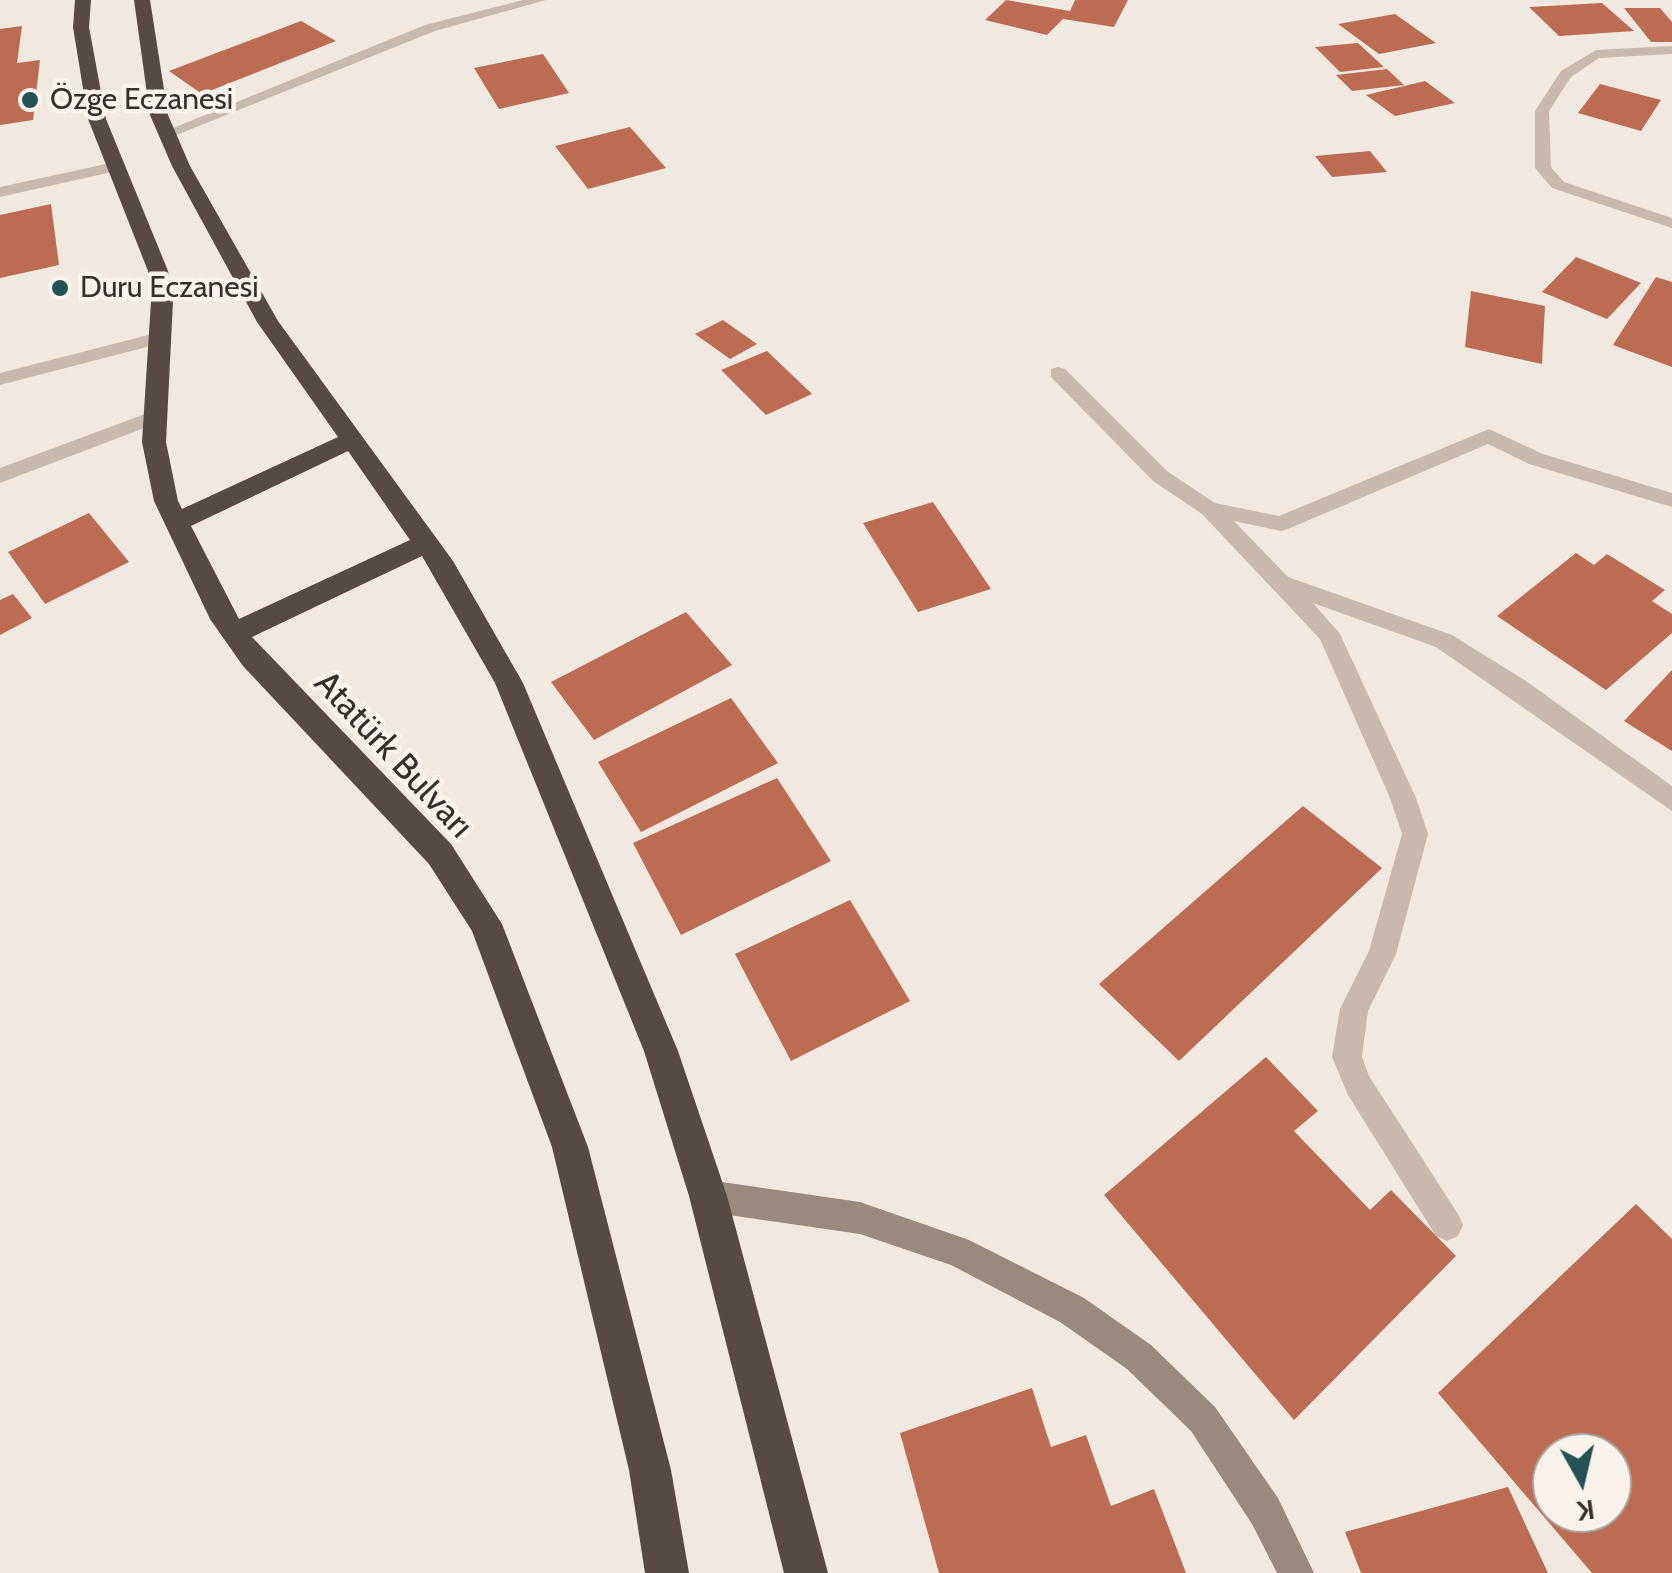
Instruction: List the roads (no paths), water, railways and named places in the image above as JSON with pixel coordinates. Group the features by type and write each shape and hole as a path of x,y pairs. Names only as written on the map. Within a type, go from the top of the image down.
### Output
{"highway":[{"name":"Atatürk Bulvarı","path":"83,0 81,28 96,119 158,271 160,338 153,417 157,464 166,501 210,593 235,633 293,705 440,854 486,924 570,1147 650,1470 667,1573"},
{"path":"142,0 158,115 181,166 268,322 426,543 509,683 661,1051 708,1196 806,1573"},
{"path":"177,522 352,440"},
{"path":"235,633 426,543"}],"street":[{"path":"169,133 430,28 539,0"},
{"path":"1672,50 1596,54 1566,74 1542,111 1543,168 1558,185 1672,223"},
{"path":"0,192 115,167"},
{"path":"0,379 160,338"},
{"path":"1058,373 1160,476 1209,509 1328,634 1415,834 1382,954 1354,1008 1346,1057 1358,1085 1448,1225"},
{"path":"0,476 153,417"},
{"path":"1209,509 1281,524 1489,436 1536,459 1672,500"},
{"path":"1282,583 1444,641 1518,688 1672,800"},
{"path":"708,1196 860,1218 958,1252 1072,1310 1139,1357 1203,1419 1265,1511 1296,1573"}],"place":[{"name":"Özge Eczanesi","path":"30,100"},
{"name":"Duru Eczanesi","path":"60,288"}]}
